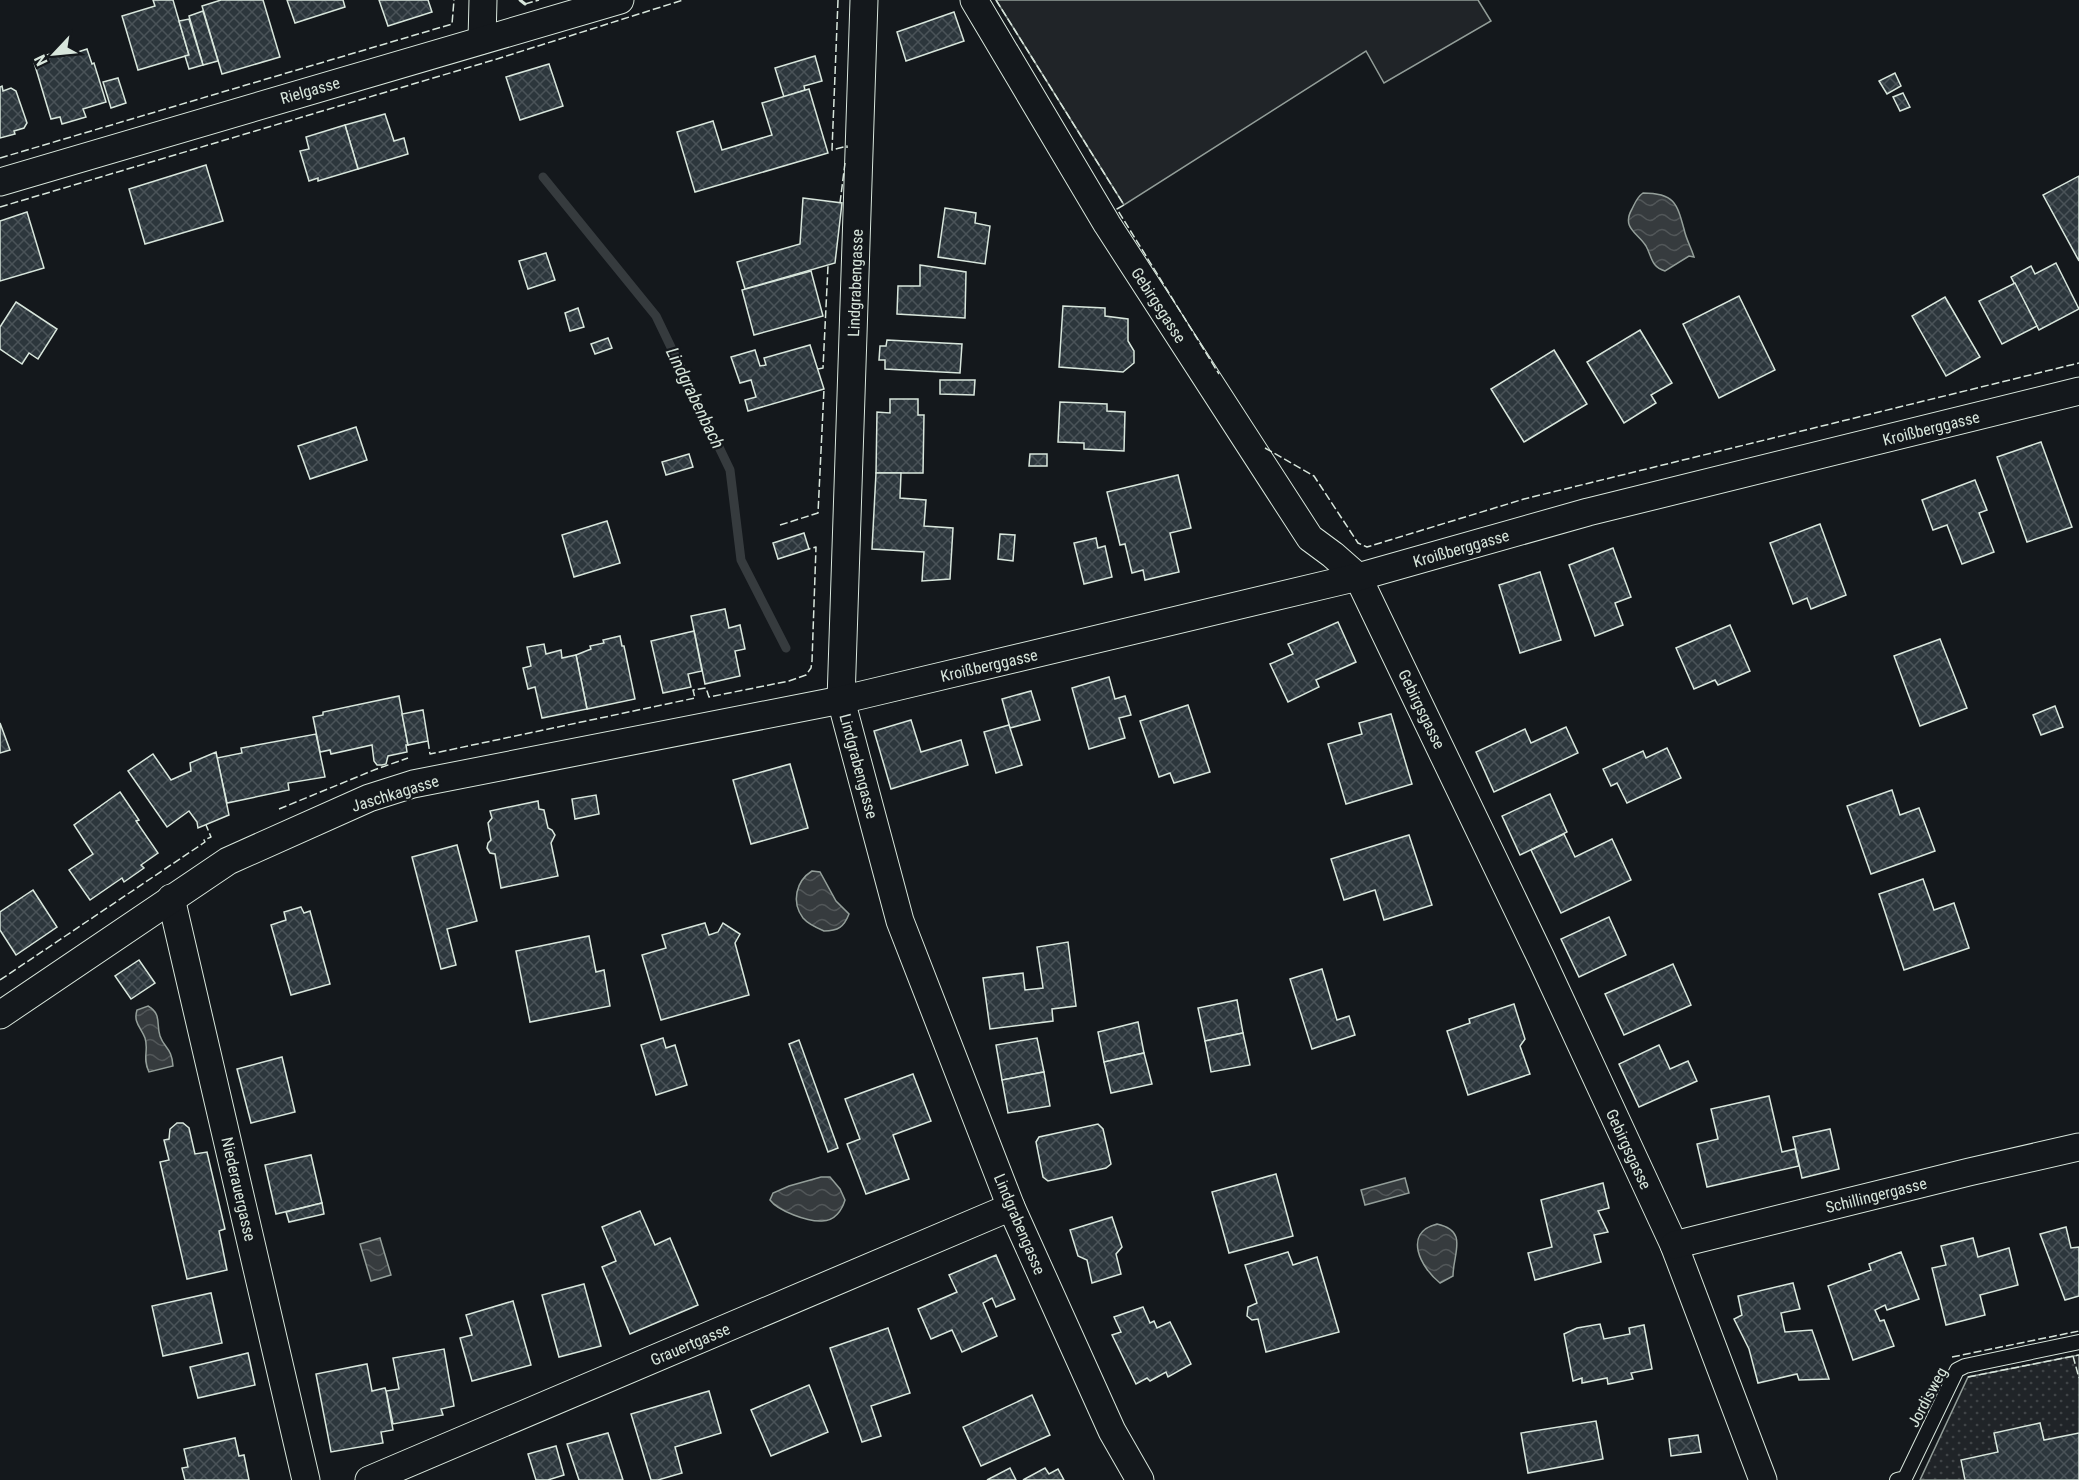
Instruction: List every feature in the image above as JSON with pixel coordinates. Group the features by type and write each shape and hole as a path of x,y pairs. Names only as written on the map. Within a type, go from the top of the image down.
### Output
{"street":[{"path":"482,40 483,0"},
{"name":"Rielgasse","path":"0,182 620,0"},
{"name":"Lindgrabengasse","path":"864,0 841,700 900,921 1011,1207 1112,1431 1140,1480"},
{"name":"Gebirgsgasse","path":"974,0 1107,224 1310,538 1358,577 1541,958 1674,1245 1763,1480"},
{"name":"Kroißberggasse","path":"841,700 1358,577 1588,512 2079,392"},
{"name":"Jaschkagasse","path":"0,1015 228,861 369,798 413,784 841,700"},
{"name":"Niederauergasse","path":"171,898 306,1480"},
{"name":"Schillingergasse","path":"1674,1245 2079,1147"},
{"name":"Grauertgasse","path":"369,1480 1011,1207"}],"lane":[{"name":"Jordisweg","path":"1897,1480 1905,1478 1957,1370 1965,1366 2079,1342"}],"shaded area":[{"path":"996,0 1478,0 1491,21 1384,83 1366,51 1124,205"},
{"path":"2079,1355 2079,1480 1920,1480 1968,1377"}],"water":[{"path":"1643,193 1662,195 1676,206 1694,257 1689,256 1665,271 1654,264 1643,241 1629,226 1628,221 1635,202"},
{"path":"812,871 820,872 836,901 849,914 843,925 837,929 824,931 818,929 805,920 799,912 797,892 802,880"},
{"path":"148,1006 157,1016 160,1036 170,1052 173,1066 149,1072 146,1062 145,1038 136,1018 137,1010"},
{"path":"821,1177 830,1177 840,1189 845,1200 840,1211 827,1221 802,1218 786,1212 770,1200 773,1193"},
{"path":"1405,1178 1409,1193 1365,1205 1361,1190"},
{"path":"1437,1224 1453,1232 1457,1244 1453,1276 1440,1283 1427,1269 1418,1251 1420,1235"},
{"path":"380,1238 391,1275 371,1281 360,1244"}],"building":[{"path":"153,0 173,0 189,55 138,70 122,16 155,6"},
{"path":"221,0 263,0 280,57 222,74 202,6"},
{"path":"287,0 343,0 345,7 295,23"},
{"path":"379,0 428,0 432,12 388,26"},
{"path":"203,11 218,61 203,65 189,16"},
{"path":"954,12 964,41 906,61 897,32"},
{"path":"189,19 203,65 189,69 185,56 189,55 179,21"},
{"path":"87,49 92,64 94,63 106,102 83,109 86,117 62,124 60,117 51,119 33,59 64,50 66,56"},
{"path":"815,56 822,81 804,86 805,90 784,97 775,68"},
{"path":"549,64 563,106 520,120 506,77"},
{"path":"1895,73 1901,86 1887,94 1879,81"},
{"path":"118,78 126,103 111,108 103,82"},
{"path":"2,86 3,91 11,88 16,91 27,123 24,128 14,131 15,134 0,138 0,87"},
{"path":"809,89 828,153 695,192 677,132 713,121 722,150 772,135 762,103"},
{"path":"1903,93 1910,107 1900,111 1893,97"},
{"path":"385,114 394,141 404,138 408,154 358,169 345,125"},
{"path":"345,125 358,169 318,181 318,178 309,181 300,151 309,149 306,137"},
{"path":"206,165 223,221 145,244 129,189"},
{"path":"2079,176 2079,261 2043,195"},
{"path":"803,198 842,203 835,263 745,289 737,262 800,244"},
{"path":"945,208 976,213 975,223 990,226 985,264 938,257"},
{"path":"27,212 44,268 0,281 0,221"},
{"path":"546,253 555,280 528,289 519,261"},
{"path":"2056,263 2079,309 2039,330 2011,277 2031,266 2035,274"},
{"path":"920,265 966,272 965,318 897,314 898,286 920,286"},
{"path":"811,271 823,316 754,335 742,290"},
{"path":"2015,283 2037,326 2002,344 1979,301"},
{"path":"1739,296 1775,370 1719,398 1683,324"},
{"path":"1945,297 1980,357 1946,376 1912,316"},
{"path":"16,302 57,329 38,359 29,353 22,364 0,349 0,327"},
{"path":"1063,306 1105,308 1105,316 1128,319 1128,341 1134,351 1134,363 1123,372 1059,367"},
{"path":"578,308 584,327 570,331 565,313"},
{"path":"1640,330 1672,383 1651,395 1656,403 1624,423 1587,362"},
{"path":"608,338 612,348 595,354 591,344"},
{"path":"887,340 962,344 960,373 885,369 885,360 879,360 880,346 886,346"},
{"path":"810,345 824,389 748,411 745,400 756,397 751,380 740,383 731,357 755,350 760,366 766,365 764,358"},
{"path":"1554,350 1587,404 1524,442 1491,389"},
{"path":"940,380 975,380 974,395 940,394"},
{"path":"890,399 918,399 918,415 924,415 923,473 876,473 877,412 890,413"},
{"path":"1060,402 1107,404 1107,411 1125,412 1124,451 1084,449 1084,443 1058,442"},
{"path":"356,427 367,460 310,479 298,446"},
{"path":"2041,442 2072,527 2027,542 1997,457"},
{"path":"689,454 693,467 666,475 662,462"},
{"path":"1030,454 1047,454 1047,466 1029,466"},
{"path":"876,473 901,473 900,498 926,500 924,526 953,528 950,579 922,581 924,552 872,549"},
{"path":"1178,475 1191,528 1170,533 1179,572 1145,580 1143,570 1132,573 1125,544 1120,545 1107,492"},
{"path":"1975,480 1987,510 1979,513 1994,552 1962,564 1947,525 1933,530 1922,500"},
{"path":"607,521 620,563 574,577 562,535"},
{"path":"1820,524 1846,595 1811,609 1807,598 1793,604 1770,543"},
{"path":"804,533 809,549 778,559 773,543"},
{"path":"1000,534 1015,535 1013,561 998,559"},
{"path":"1096,538 1098,548 1105,546 1112,577 1084,584 1074,543"},
{"path":"1613,548 1631,597 1615,603 1623,625 1595,636 1569,565"},
{"path":"1540,572 1561,640 1520,653 1499,585"},
{"path":"725,609 729,628 740,625 745,649 735,651 740,676 705,684 691,616"},
{"path":"1338,622 1356,662 1316,680 1319,687 1288,702 1270,664 1293,654 1288,644"},
{"path":"1730,625 1750,671 1718,685 1715,680 1694,689 1676,648"},
{"path":"694,631 702,671 688,674 691,687 663,693 651,641"},
{"path":"620,636 635,699 587,709 576,655 591,649 590,646 604,643 603,640"},
{"path":"1940,639 1967,708 1920,726 1894,656"},
{"path":"544,644 546,654 561,650 562,658 576,655 587,709 542,718 535,687 528,689 523,668 531,666 527,647"},
{"path":"1109,677 1115,699 1125,696 1131,715 1119,718 1125,738 1089,749 1072,688"},
{"path":"1031,691 1040,720 1010,728 1002,699"},
{"path":"399,696 408,745 406,745 407,752 388,756 386,764 377,765 374,761 372,745 331,754 330,750 320,752 313,717 323,715 323,712"},
{"path":"1188,705 1210,772 1174,783 1170,773 1159,777 1140,721"},
{"path":"2055,706 2063,727 2041,735 2033,715"},
{"path":"423,710 428,741 408,745 402,714"},
{"path":"1391,714 1412,784 1346,804 1328,744 1362,734 1359,723"},
{"path":"911,720 921,752 961,740 968,765 891,789 874,731"},
{"path":"0,723 10,750 0,753"},
{"path":"1009,725 1022,765 996,773 984,732"},
{"path":"1566,727 1578,753 1494,792 1476,752 1525,729 1531,743"},
{"path":"316,734 325,777 288,783 289,790 227,803 217,758 242,753 241,748"},
{"path":"1667,748 1681,778 1627,803 1617,783 1611,786 1603,769 1643,751 1646,758"},
{"path":"216,752 229,815 198,828 197,822 189,811 167,827 128,771 153,754 171,780 191,771 190,763"},
{"path":"790,764 808,828 751,844 733,780"},
{"path":"1892,790 1900,815 1919,808 1935,851 1871,874 1847,806"},
{"path":"120,792 158,853 141,865 144,868 124,882 122,878 90,900 69,870 93,854 74,825"},
{"path":"1550,794 1567,832 1520,855 1502,816"},
{"path":"596,795 599,814 575,819 572,799"},
{"path":"538,801 539,809 544,810 548,828 555,835 551,843 558,876 501,888 495,854 490,853 487,848 491,840 488,823 492,818 490,811"},
{"path":"1564,834 1575,857 1612,839 1631,880 1561,913 1531,850"},
{"path":"1409,835 1432,905 1384,920 1375,890 1344,900 1331,859"},
{"path":"457,845 477,921 447,929 456,965 441,969 412,857"},
{"path":"1923,879 1934,910 1954,903 1969,948 1904,970 1879,894"},
{"path":"33,890 57,927 16,955 0,930 0,912"},
{"path":"301,907 304,913 310,911 330,984 291,995 271,925 286,920 284,912"},
{"path":"1609,917 1626,955 1579,977 1561,939"},
{"path":"705,923 709,935 718,932 723,923 740,934 735,943 749,995 661,1020 642,955 666,948 662,935"},
{"path":"589,936 596,972 604,970 610,1006 530,1022 516,951"},
{"path":"1068,942 1076,1006 1052,1009 1053,1021 990,1029 983,978 1023,973 1025,990 1043,988 1037,947"},
{"path":"139,960 155,983 131,999 115,976"},
{"path":"1673,964 1691,1005 1624,1035 1605,994"},
{"path":"1322,969 1337,1020 1349,1016 1355,1035 1312,1049 1290,979"},
{"path":"1237,1000 1243,1033 1205,1041 1198,1008"},
{"path":"1514,1004 1525,1039 1520,1046 1530,1074 1468,1095 1447,1031 1470,1023 1469,1019"},
{"path":"1138,1022 1144,1053 1104,1062 1098,1032"},
{"path":"1243,1033 1250,1065 1211,1072 1205,1041"},
{"path":"663,1038 666,1048 675,1045 687,1085 656,1095 641,1045"},
{"path":"1037,1038 1044,1072 1002,1080 996,1045"},
{"path":"799,1040 838,1148 828,1152 789,1044"},
{"path":"1659,1045 1670,1069 1688,1061 1697,1081 1639,1107 1619,1064"},
{"path":"1144,1053 1152,1084 1111,1093 1104,1062"},
{"path":"282,1057 295,1112 251,1123 237,1069"},
{"path":"1044,1072 1050,1106 1008,1113 1002,1080"},
{"path":"913,1074 931,1121 893,1135 909,1179 866,1194 847,1144 860,1139 845,1099"},
{"path":"1769,1096 1782,1152 1795,1149 1799,1166 1707,1187 1697,1144 1718,1139 1711,1109"},
{"path":"177,1123 183,1123 189,1128 195,1154 207,1152 225,1229 219,1231 227,1270 187,1279 160,1162 169,1160 164,1140 169,1139 170,1129"},
{"path":"1098,1124 1103,1129 1111,1164 1106,1168 1048,1181 1043,1177 1036,1142 1039,1137"},
{"path":"1830,1129 1839,1169 1802,1178 1793,1137"},
{"path":"311,1155 322,1203 276,1214 265,1165"},
{"path":"1276,1174 1293,1236 1229,1253 1212,1192"},
{"path":"1603,1183 1609,1208 1598,1211 1608,1232 1594,1235 1601,1262 1535,1280 1528,1253 1552,1247 1541,1200"},
{"path":"322,1203 324,1214 289,1222 286,1212"},
{"path":"640,1211 655,1245 670,1238 698,1305 630,1334 602,1267 616,1261 602,1227"},
{"path":"1112,1217 1122,1247 1116,1254 1121,1274 1092,1283 1087,1260 1078,1256 1070,1230"},
{"path":"2066,1227 2071,1248 2079,1247 2079,1296 2065,1300 2040,1234"},
{"path":"1973,1238 1978,1257 2009,1248 2018,1285 1980,1295 1985,1315 1946,1325 1932,1268 1946,1265 1941,1246"},
{"path":"1288,1252 1293,1265 1317,1257 1339,1332 1266,1352 1258,1319 1252,1320 1247,1316 1248,1307 1257,1303 1245,1265"},
{"path":"1901,1252 1919,1299 1887,1310 1885,1305 1875,1310 1880,1321 1884,1320 1894,1346 1853,1360 1828,1286 1871,1270 1869,1264"},
{"path":"996,1255 1015,1299 996,1307 992,1298 983,1303 997,1336 962,1352 952,1330 931,1339 918,1309 957,1292 949,1275"},
{"path":"1793,1283 1800,1309 1781,1313 1785,1332 1812,1330 1829,1379 1799,1380 1797,1374 1758,1383 1749,1349 1734,1319 1742,1315 1738,1296"},
{"path":"584,1284 601,1346 559,1357 542,1295"},
{"path":"211,1293 222,1343 163,1356 152,1306"},
{"path":"513,1301 531,1365 472,1381 460,1338 472,1335 466,1315"},
{"path":"1143,1307 1150,1323 1154,1321 1157,1328 1170,1322 1191,1364 1168,1377 1166,1372 1150,1381 1147,1378 1136,1384 1112,1335 1121,1332 1114,1317"},
{"path":"1600,1324 1604,1339 1630,1334 1629,1328 1644,1325 1652,1369 1631,1373 1633,1379 1608,1384 1607,1378 1582,1383 1582,1378 1573,1381 1564,1334 1577,1328"},
{"path":"888,1328 910,1393 871,1406 881,1436 862,1442 830,1348"},
{"path":"444,1349 454,1406 441,1409 443,1415 393,1424 386,1391 399,1389 393,1358"},
{"path":"248,1353 255,1385 198,1398 190,1367"},
{"path":"367,1364 372,1391 385,1388 393,1430 381,1432 383,1443 331,1452 316,1374"},
{"path":"809,1385 828,1432 771,1456 751,1410"},
{"path":"709,1391 721,1433 675,1447 682,1473 651,1480 631,1414"},
{"path":"1032,1395 1050,1435 981,1466 963,1427"},
{"path":"1596,1421 1603,1459 1528,1473 1521,1433"},
{"path":"2040,1423 2044,1440 2079,1433 2079,1480 1965,1480 1961,1460 1998,1452 1994,1433"},
{"path":"608,1433 623,1480 579,1480 567,1444"},
{"path":"1698,1435 1701,1452 1671,1456 1669,1439"},
{"path":"235,1438 239,1456 244,1455 249,1480 185,1480 182,1468 188,1467 184,1449"},
{"path":"556,1446 564,1475 548,1480 536,1480 528,1454"},
{"path":"1010,1468 1016,1480 987,1480"},
{"path":"1045,1468 1049,1474 1058,1469 1064,1480 1023,1480"}],"waterway":[{"name":"Lindgrabenbach","path":"543,177 656,316 730,470 741,560 786,648"}],"fence":[{"path":"0,158 452,24 454,0"},
{"path":"525,4 539,0"},
{"path":"0,207 497,59 683,0"},
{"path":"838,0 832,150 847,146 847,148"},
{"path":"996,0 1124,205 1117,209 1219,374"},
{"path":"840,203 845,163"},
{"path":"818,369 823,368 828,266"},
{"path":"1265,448 1314,476 1358,543 1367,547 1524,499 2079,363"},
{"path":"780,525 818,513 824,389"},
{"path":"428,741 430,754 695,698 693,690 706,688 709,697 789,681 806,675 811,668 812,661 816,547 809,549"},
{"path":"279,809 408,758"},
{"path":"0,980 205,842 204,840 211,837 206,825"},
{"path":"1952,1357 2079,1331"},
{"path":"1968,1377 2079,1355"},
{"path":"2073,1356 2079,1378"}],"wall":[{"path":"520,0 525,4"}]}
